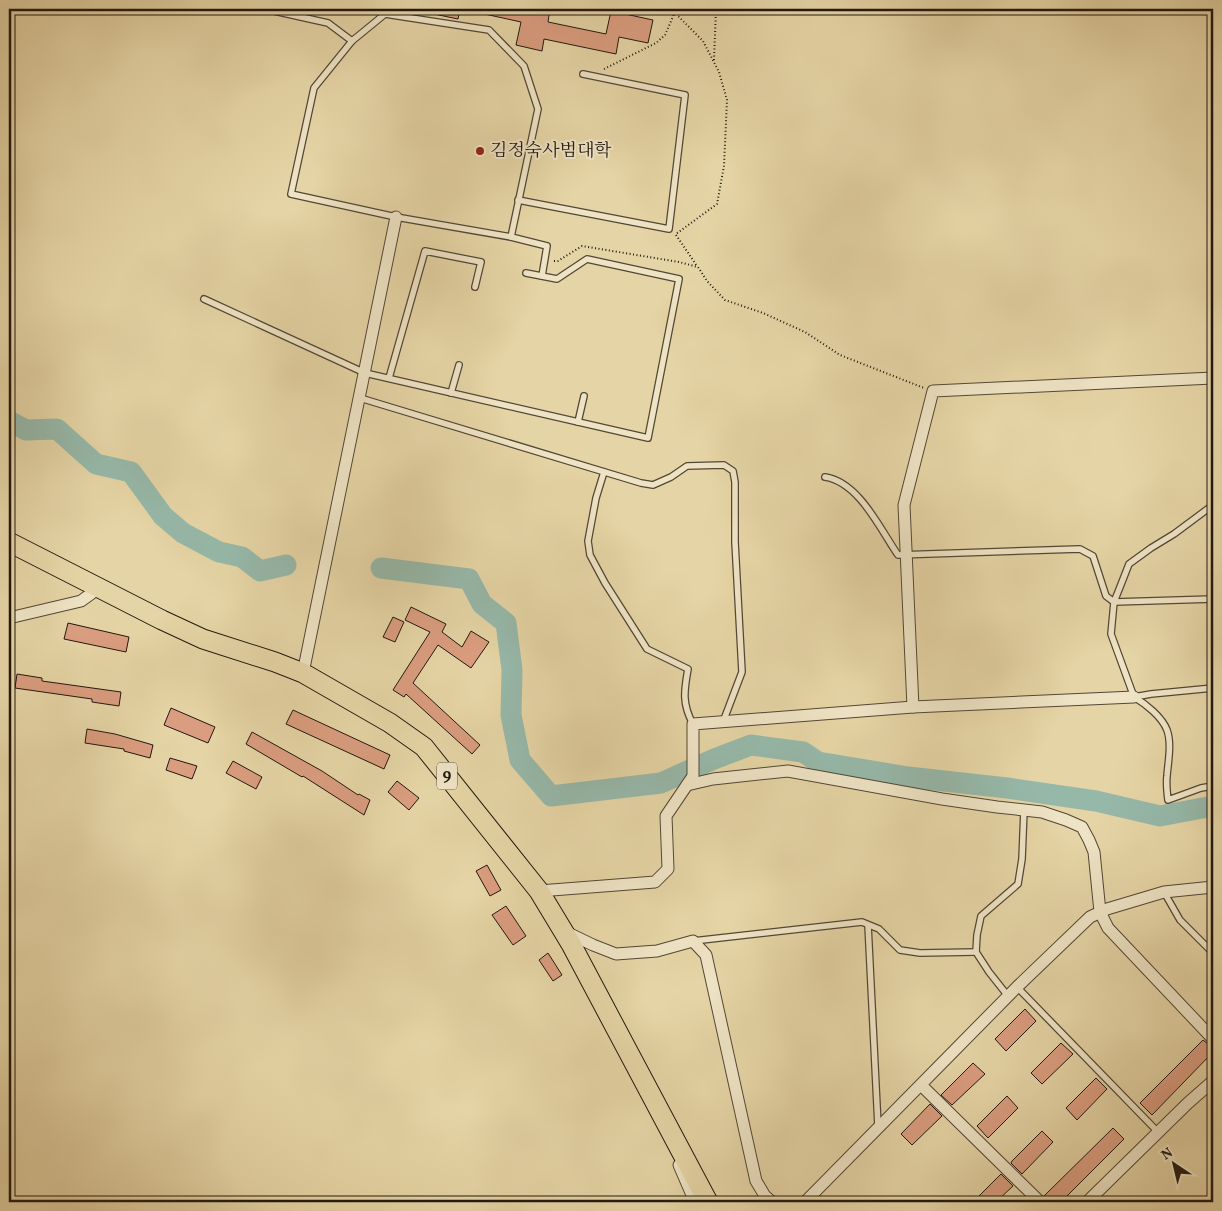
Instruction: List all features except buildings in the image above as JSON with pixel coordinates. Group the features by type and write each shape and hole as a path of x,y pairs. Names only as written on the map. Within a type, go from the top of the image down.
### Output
{"main road":[{"name":"9","path":"9,542 203,639 276,662 303,673 390,723 424,747 538,891 562,930 708,1202"}],"street":[{"path":"303,673 396,217"},
{"path":"913,707 904,505 933,391 1213,378"},
{"path":"9,618 81,601 99,588"},
{"path":"538,891 656,882 668,869 666,816 690,780 693,724 913,707 1134,698"},
{"path":"690,780 788,771 942,799 1042,812 1082,827 1094,852 1100,912 1108,928 1213,1039"},
{"path":"805,1202 1017,987 1090,917 1100,912 1164,892 1213,887"},
{"path":"562,930 592,945 616,954 657,951 693,941 706,955 756,1181 772,1202"},
{"path":"1088,1202 1158,1132 1213,1081"},
{"path":"921,1085 1040,1202"},
{"path":"656,1105 695,1202"}],"lane":[{"path":"265,9 328,23 352,42"},
{"path":"511,237 538,109 524,66 489,30 385,14 352,42 314,88 291,194 396,217 511,237 546,246 542,276"},
{"path":"518,200 669,229 685,95 583,74"},
{"path":"389,378 425,251 481,262 475,287"},
{"path":"204,299 365,373 648,438 679,279 587,259 557,279 526,273"},
{"path":"451,393 458,365"},
{"path":"578,422 584,396"},
{"path":"360,398 641,483 653,485 671,477 688,466 724,464 733,471 735,482 735,542 742,672 723,722"},
{"path":"604,472 596,498 588,541 590,555 646,649 688,669 684,692 686,712 693,724"},
{"path":"826,477 836,478 850,488 860,499 898,555 1080,549 1093,556 1106,596 1114,602 1213,599"},
{"path":"1213,505 1129,564 1114,602 1111,634 1134,698 1143,702 1157,716 1167,730 1169,745 1166,780 1168,800 1201,788 1213,786"},
{"path":"1134,698 1151,694 1213,688"},
{"path":"1008,996 976,952 977,936 981,916 1018,884 1022,859 1024,810"},
{"path":"1164,892 1180,920 1213,952"},
{"path":"693,941 862,922 880,929 900,950 920,953 976,952"},
{"path":"868,925 878,1128"},
{"path":"1017,987 1158,1132"}],"path":[{"path":"670,9 703,41 719,72 727,100 724,166 717,204 676,235 698,267 725,300 763,312 805,332 840,355 933,391"},
{"path":"714,62 716,9"},
{"path":"594,77 606,68 656,43 665,35 675,12"},
{"path":"544,262 558,260 582,246 679,262 698,267"}],"waterway":[{"path":"9,421 26,430 57,429 96,464 131,472 163,516 183,533 219,552 242,557 260,571 286,565"},
{"path":"381,568 469,579 482,604 506,623 512,670 511,715 520,760 551,796 661,783 751,745 803,752 818,762 908,777 1007,788 1096,801 1160,816 1213,806"}],"place":[{"name":"김정숙사범대학","path":"480,151"}]}
